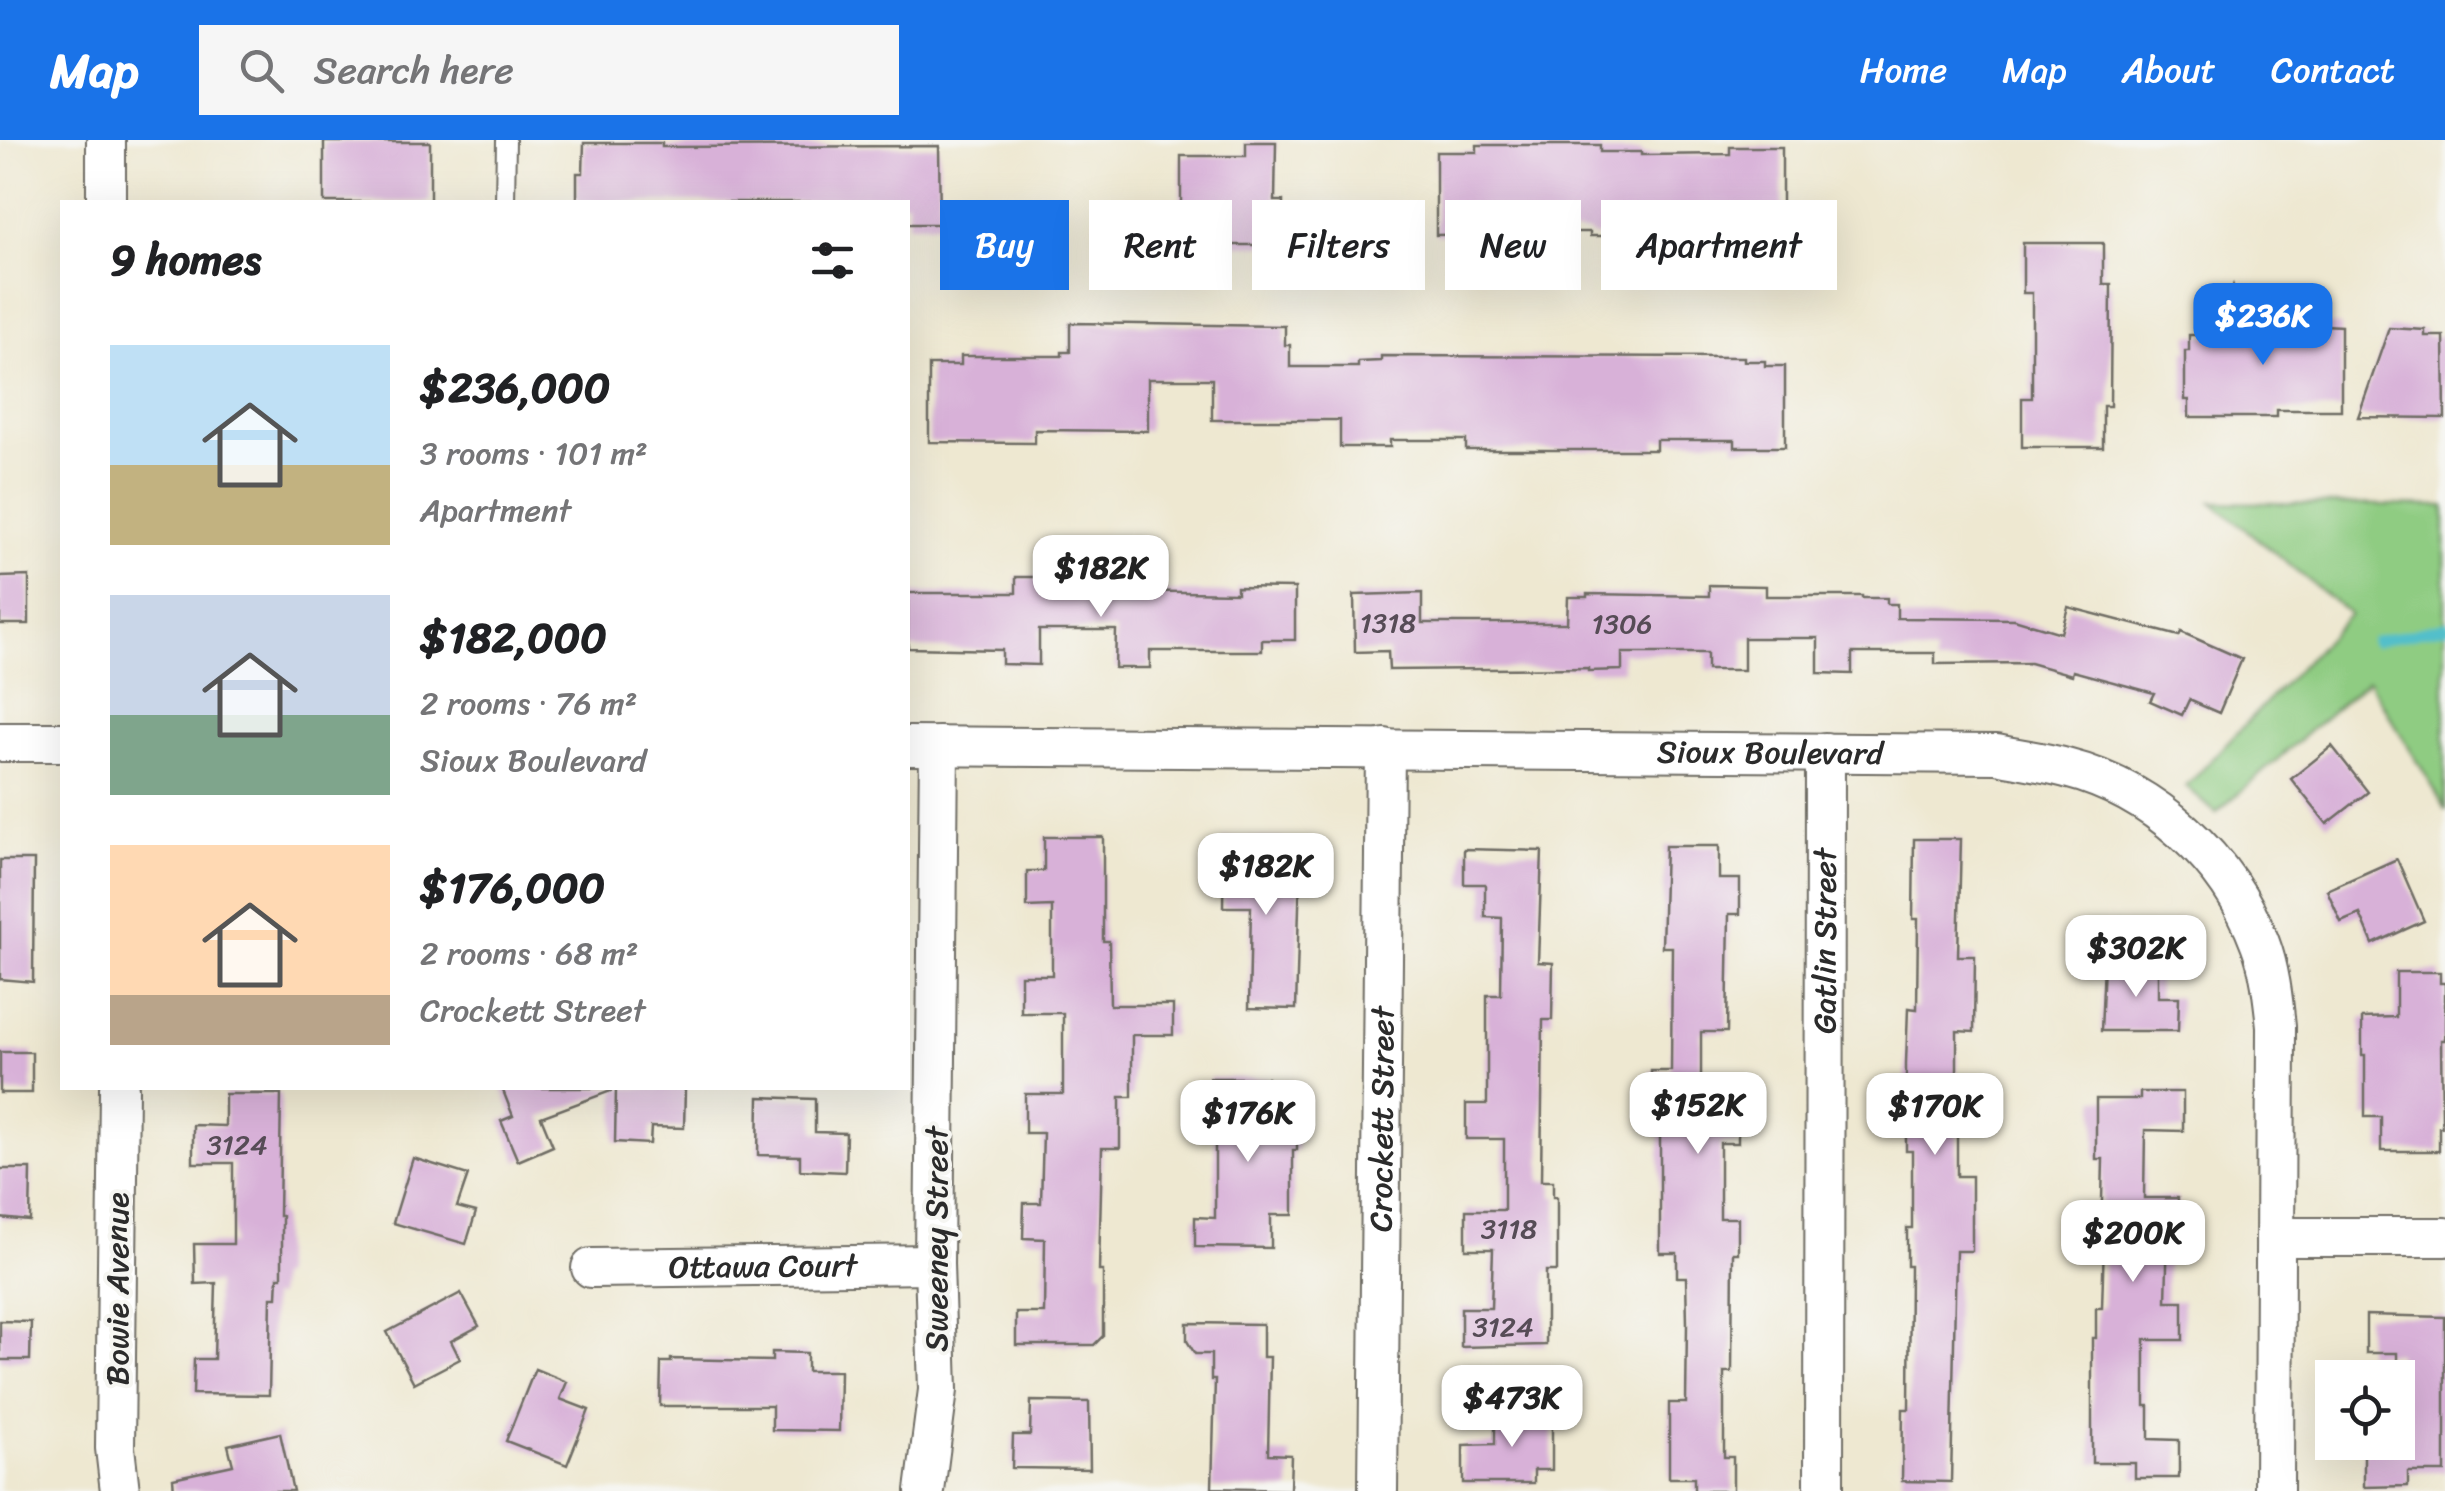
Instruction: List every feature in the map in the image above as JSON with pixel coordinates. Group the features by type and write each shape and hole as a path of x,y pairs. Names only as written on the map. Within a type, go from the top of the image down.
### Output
{"street":[{"path":"106,140 106,200"},
{"path":"0,742 60,742"},
{"name":"Sioux Boulevard","path":"923,746 1998,754 2069,768 2119,788 2160,812 2220,870 2241,901 2260,944 2272,989 2276,1026 2274,1491"},
{"name":"Sweeney Street","path":"923,746 938,1390 926,1491"},
{"name":"Crockett Street","path":"1378,1491 1385,748"},
{"name":"Gatlin Street","path":"1824,1491 1825,752"},
{"name":"Bowie Avenue","path":"118,1090 116,1448 120,1491"},
{"path":"2275,1236 2445,1237"},
{"name":"Ottawa Court","path":"592,1268 934,1264"}],"lane":[{"path":"506,140 506,200"}],"green space":[{"path":"2212,502 2445,506 2445,811 2368,680 2216,813 2186,787 2350,614"}],"building":[{"path":"324,142 430,142 430,200 324,200"},
{"path":"1246,142 1276,142 1275,200 1252,200 1252,245 1232,245 1232,200 1181,200 1181,156 1246,156"},
{"path":"584,143 662,143 662,147 939,146 940,224 910,224 910,200 577,200 577,173 583,173"},
{"path":"1477,145 1600,145 1600,152 1641,155 1730,154 1730,147 1782,147 1782,200 1601,200 1601,236 1590,236 1590,232 1581,232 1581,200 1445,200 1445,235 1436,235 1436,152 1477,152"},
{"path":"2023,243 2103,243 2103,284 2111,284 2110,406 2103,406 2103,447 2022,447 2022,398 2032,398 2032,293 2023,293"},
{"path":"2233,286 2244,325 2341,326 2341,410 2277,410 2277,417 2189,417 2185,351 2189,351 2189,335 2209,335 2209,329 2221,328"},
{"path":"1070,323 1285,326 1290,367 1358,367 1358,362 1381,361 1381,356 1744,357 1744,361 1765,361 1765,366 1785,366 1785,447 1735,447 1735,440 1656,440 1656,450 1466,450 1466,440 1390,440 1390,447 1340,447 1340,420 1212,420 1212,379 1148,379 1148,431 1035,430 1035,443 929,442 929,365 961,365 961,356 1062,356 1062,352 1070,352"},
{"path":"2389,328 2425,330 2425,336 2444,336 2445,418 2358,417"},
{"path":"29,576 29,624 0,624 0,577"},
{"path":"1016,577 1073,577 1073,590 1237,593 1237,587 1295,588 1295,640 1262,640 1262,651 1150,651 1150,668 1115,668 1116,630 1039,630 1039,665 1002,664 1002,650 910,648 910,593 1016,593"},
{"path":"1709,585 1766,586 1766,596 1887,598 1887,604 1897,604 1897,618 2014,619 2061,633 2068,607 2179,636 2181,632 2242,659 2219,713 2189,700 2182,715 2150,701 2154,693 2030,663 1935,664 1935,653 1852,653 1852,674 1818,673 1818,638 1744,638 1744,670 1707,670 1707,653 1622,653 1622,670 1389,670 1388,651 1355,652 1354,595 1422,593 1422,623 1567,623 1568,597 1709,596"},
{"path":"2332,746 2368,792 2327,824 2291,779"},
{"path":"1044,837 1103,837 1103,941 1109,941 1110,1005 1173,1005 1173,1035 1132,1035 1132,1097 1120,1097 1120,1148 1102,1148 1099,1271 1103,1271 1103,1336 1094,1345 1016,1345 1016,1313 1044,1313 1045,1239 1023,1238 1024,1203 1041,1203 1043,1133 1025,1133 1025,1094 1063,1094 1063,1013 1021,1013 1021,975 1052,975 1052,906 1027,907 1027,871 1044,871"},
{"path":"1224,839 1282,839 1282,873 1300,873 1296,1009 1249,1008 1251,907 1223,907"},
{"path":"1914,839 1961,839 1958,956 1975,956 1974,1032 1957,1031 1957,1176 1972,1176 1972,1251 1956,1251 1951,1482 1902,1481 1903,1409 1909,1409 1907,1228 1912,1228 1912,1151 1906,1151 1906,1063 1908,1008 1917,1009"},
{"path":"1665,846 1719,846 1719,879 1740,879 1740,914 1729,914 1727,1032 1701,1032 1704,1104 1738,1104 1738,1143 1720,1143 1720,1218 1738,1218 1738,1253 1733,1253 1732,1372 1724,1372 1724,1457 1733,1457 1733,1491 1694,1491 1694,1478 1669,1478 1669,1403 1686,1403 1687,1324 1686,1277 1677,1277 1677,1253 1660,1253 1660,1128 1651,1128 1651,1071 1671,1071 1672,947 1662,947"},
{"path":"1464,849 1542,851 1538,962 1553,963 1552,1020 1543,1020 1541,1181 1553,1181 1553,1197 1557,1197 1557,1271 1546,1271 1546,1345 1461,1347 1461,1308 1491,1308 1493,1249 1466,1249 1466,1210 1504,1210 1504,1139 1466,1139 1466,1104 1487,1104 1487,995 1501,995 1502,918 1485,917 1485,884 1464,884"},
{"path":"2397,859 2424,921 2373,944 2360,914 2341,922 2327,890"},
{"path":"0,860 34,860 33,982 0,979"},
{"path":"2104,964 2158,964 2158,997 2179,997 2178,1031 2101,1031"},
{"path":"2396,972 2440,972 2440,983 2445,983 2439,1151 2381,1151 2381,1117 2365,1117 2362,1018 2396,1017"},
{"path":"0,1052 32,1052 32,1093 0,1093"},
{"path":"1210,1078 1267,1078 1267,1111 1297,1111 1293,1215 1271,1215 1271,1248 1195,1247 1195,1217 1215,1218"},
{"path":"503,1090 611,1090 541,1117 553,1146 518,1161 501,1121 513,1116"},
{"path":"616,1090 685,1090 684,1128 651,1127 650,1144 615,1142"},
{"path":"2140,1092 2183,1092 2183,1131 2145,1130 2144,1198 2178,1198 2177,1232 2168,1232 2166,1301 2183,1301 2183,1340 2145,1340 2145,1406 2149,1406 2149,1439 2179,1440 2179,1478 2135,1478 2135,1463 2092,1463 2092,1338 2096,1338 2096,1308 2102,1308 2104,1241 2103,1159 2096,1159 2096,1099 2140,1099"},
{"path":"225,1094 281,1094 282,1277 278,1277 277,1297 271,1297 269,1395 193,1394 194,1359 214,1359 216,1283 195,1284 194,1244 233,1244 233,1163 193,1163 193,1125 225,1126"},
{"path":"759,1097 815,1099 815,1132 846,1133 845,1172 800,1170 800,1156 758,1155"},
{"path":"413,1158 468,1175 457,1207 476,1212 466,1244 393,1223"},
{"path":"0,1169 31,1169 30,1221 0,1218"},
{"path":"461,1293 479,1326 451,1341 460,1359 414,1383 387,1332"},
{"path":"2366,1315 2445,1317 2445,1472 2408,1472 2408,1486 2364,1487 2364,1460 2415,1460 2415,1360 2397,1360 2397,1353 2366,1353"},
{"path":"0,1321 31,1322 30,1360 0,1360"},
{"path":"1187,1323 1263,1324 1263,1357 1270,1357 1268,1454 1291,1455 1290,1490 1212,1488 1215,1380 1211,1380 1211,1354 1195,1354 1187,1341"},
{"path":"772,1352 807,1353 807,1371 840,1371 839,1431 772,1430 772,1406 660,1406 661,1362 772,1361"},
{"path":"535,1369 567,1382 560,1399 589,1410 567,1465 506,1441"},
{"path":"1031,1401 1089,1402 1090,1469 1012,1468 1013,1435 1030,1435"},
{"path":"1495,1412 1552,1412 1552,1470 1534,1470 1534,1483 1463,1483 1463,1445 1495,1444"},
{"path":"280,1433 293,1491 174,1491 173,1478 233,1465 228,1445"}],"waterway":[{"path":"2375,642 2445,626"}]}
